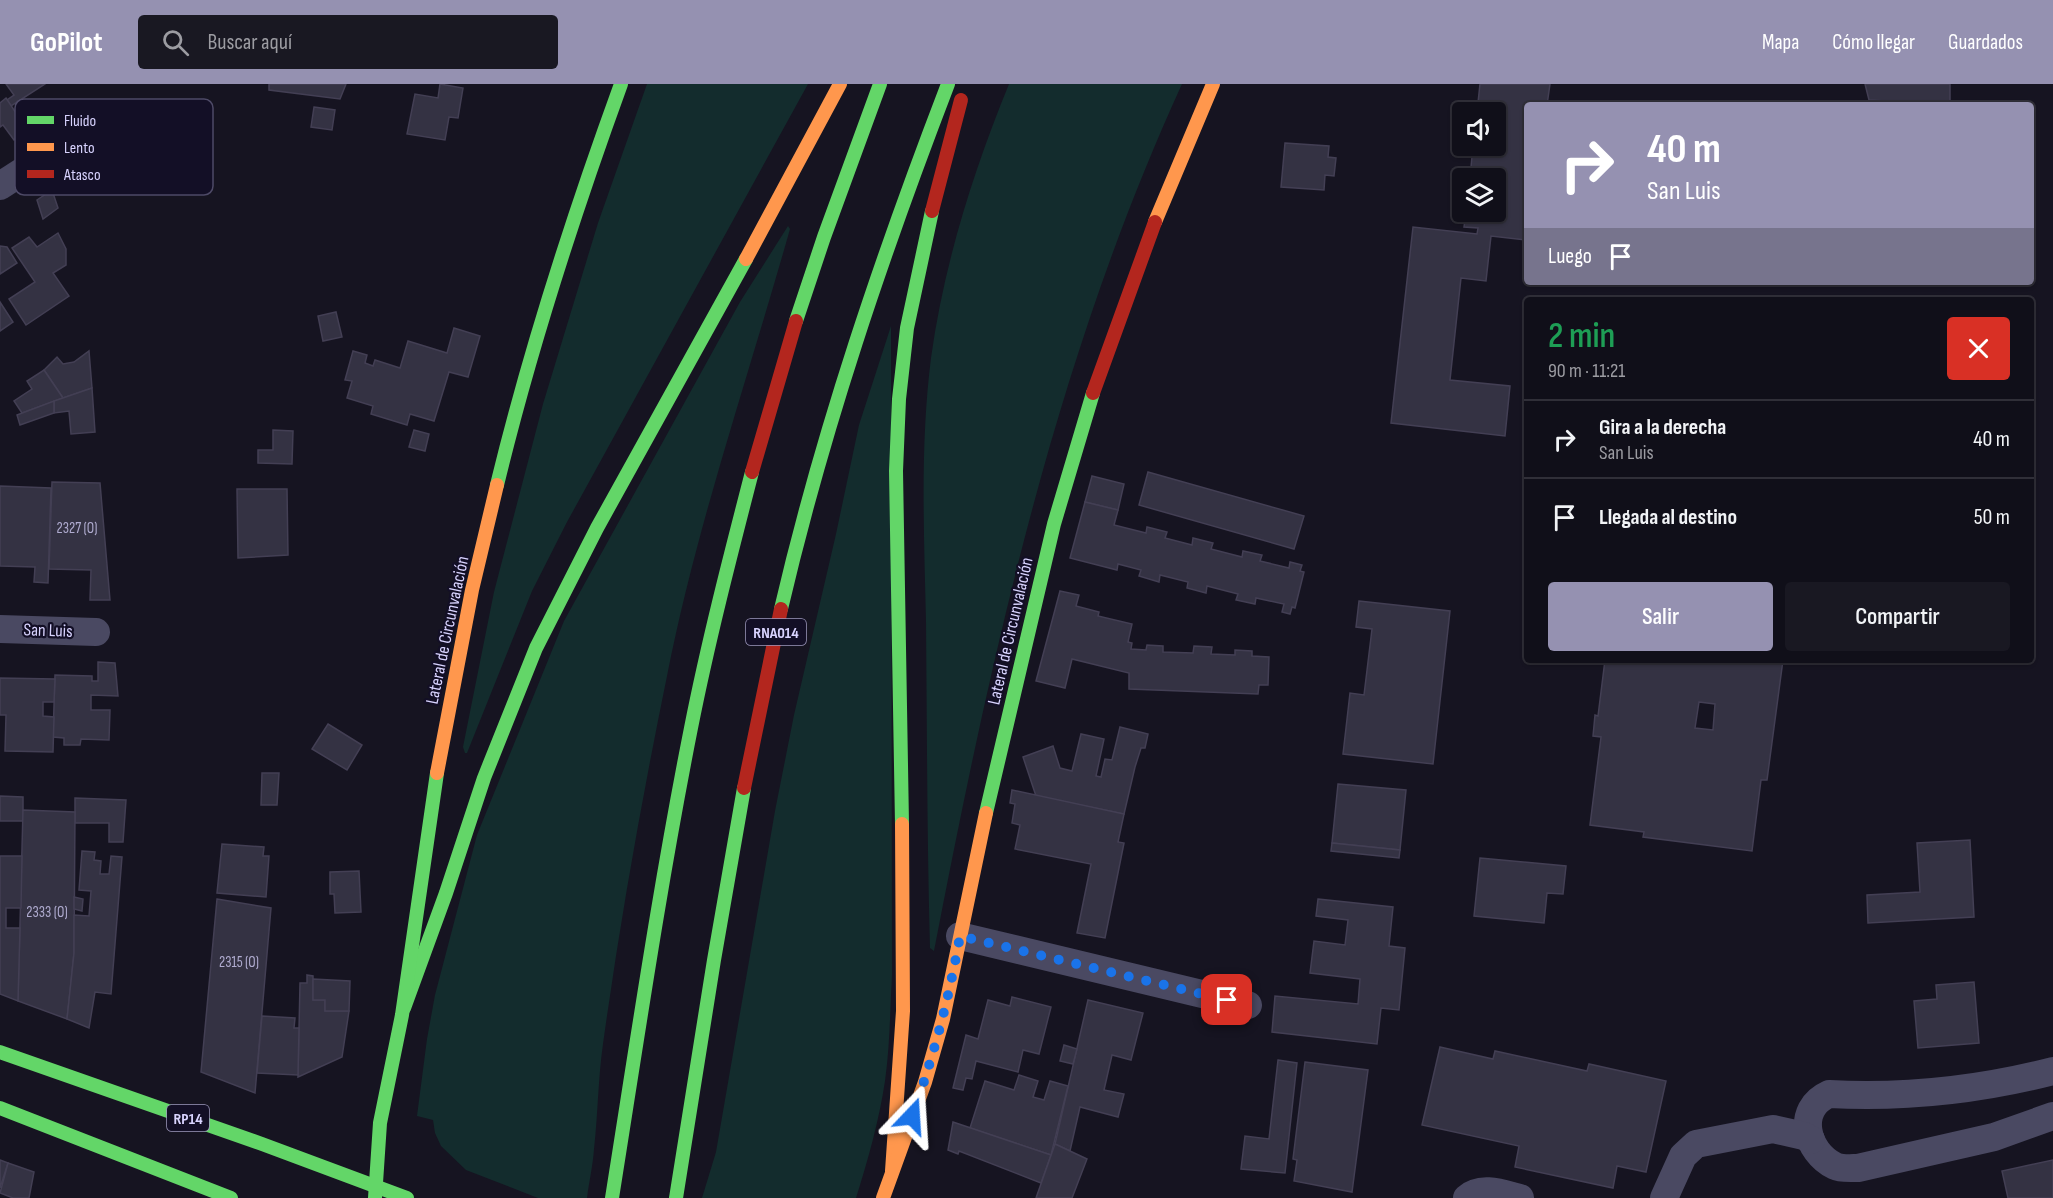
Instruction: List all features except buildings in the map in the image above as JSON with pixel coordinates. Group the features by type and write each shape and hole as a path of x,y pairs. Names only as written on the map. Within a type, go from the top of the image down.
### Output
{"main road":[{"name":"Lateral de Circunvalación","path":"375,1192 380,1122 404,1008 420,880 448,707 470,599 503,460 560,262 621,84"},
{"path":"404,1008 446,894 484,778 541,638 602,518 840,84"},
{"path":"612,1198 687,748 728,562 787,350 845,176 880,84"},
{"name":"RNA014","path":"676,1198 731,854 757,722 792,565 858,329 907,189 948,84"},
{"path":"892,1171 903,1011 904,960 896,471 898,422 906,330 964,84"},
{"name":"Lateral de Circunvalación","path":"883,1198 937,1044 999,754 1061,502 1125,303 1167,189 1213,84"},
{"name":"RP14","path":"0,1052 375,1192 407,1198"},
{"path":"0,1108 231,1198"}],"street":[{"path":"0,186 15,176"},
{"name":"San Luis","path":"0,629 96,632"},
{"path":"960,936 1248,1005"},
{"path":"1810,1140 1809,1119 1812,1107 1820,1098 1828,1094 1910,1095 1987,1086 2053,1071"},
{"path":"1664,1198 1683,1156 1696,1144 1773,1129 1810,1140 1824,1159 1837,1168 1858,1168 1994,1137 2053,1116"},
{"path":"1467,1198 1470,1195 1487,1191 1520,1198"}],"green space":[{"path":"647,84 808,84 567,522 532,591 467,753 465,753 463,747 494,592 543,404 598,223"},
{"path":"1009,84 1182,84 1138,188 1098,294 1063,401 1004,619 934,951 930,948 929,907 924,522 925,424 931,358 952,253 983,151"},
{"path":"788,226 790,229 708,507 667,676 640,814 617,952 601,1057 587,1198 538,1198 466,1170 441,1146 435,1133 433,1120 417,1116 435,995 477,835 564,621 740,302"},
{"path":"891,326 892,975 888,1055 880,1111 856,1198 702,1198 716,1152 775,811 794,715 859,425"}],"traffic: fast":[{"path":"497,485 553,283 621,84"},
{"path":"796,321 880,84"},
{"path":"781,609 816,475 855,344 948,84"},
{"path":"902,824 896,471 899,399 907,328 932,211"},
{"path":"404,1008 446,893 484,778 536,648 597,528 746,259"},
{"path":"986,813 1054,524 1093,393"},
{"path":"612,1198 659,904 691,728 712,632 752,472"},
{"path":"375,1198 380,1123 402,1015 437,773"},
{"path":"676,1198 744,788"},
{"path":"0,1052 262,1144 407,1198"},
{"path":"0,1108 231,1198"}],"traffic: slow":[{"path":"746,259 840,84"},
{"path":"1155,222 1213,84"},
{"path":"437,773 472,590 497,485"},
{"path":"883,1198 925,1082 943,1019 986,813"},
{"path":"892,1171 903,1011 902,824"}],"traffic: jam":[{"path":"932,211 961,100"},
{"path":"1093,393 1155,222"},
{"path":"752,472 796,321"},
{"path":"744,788 781,609"}],"route":[{"path":"912,1116 937,1044 960,936 1227,1000"}]}
